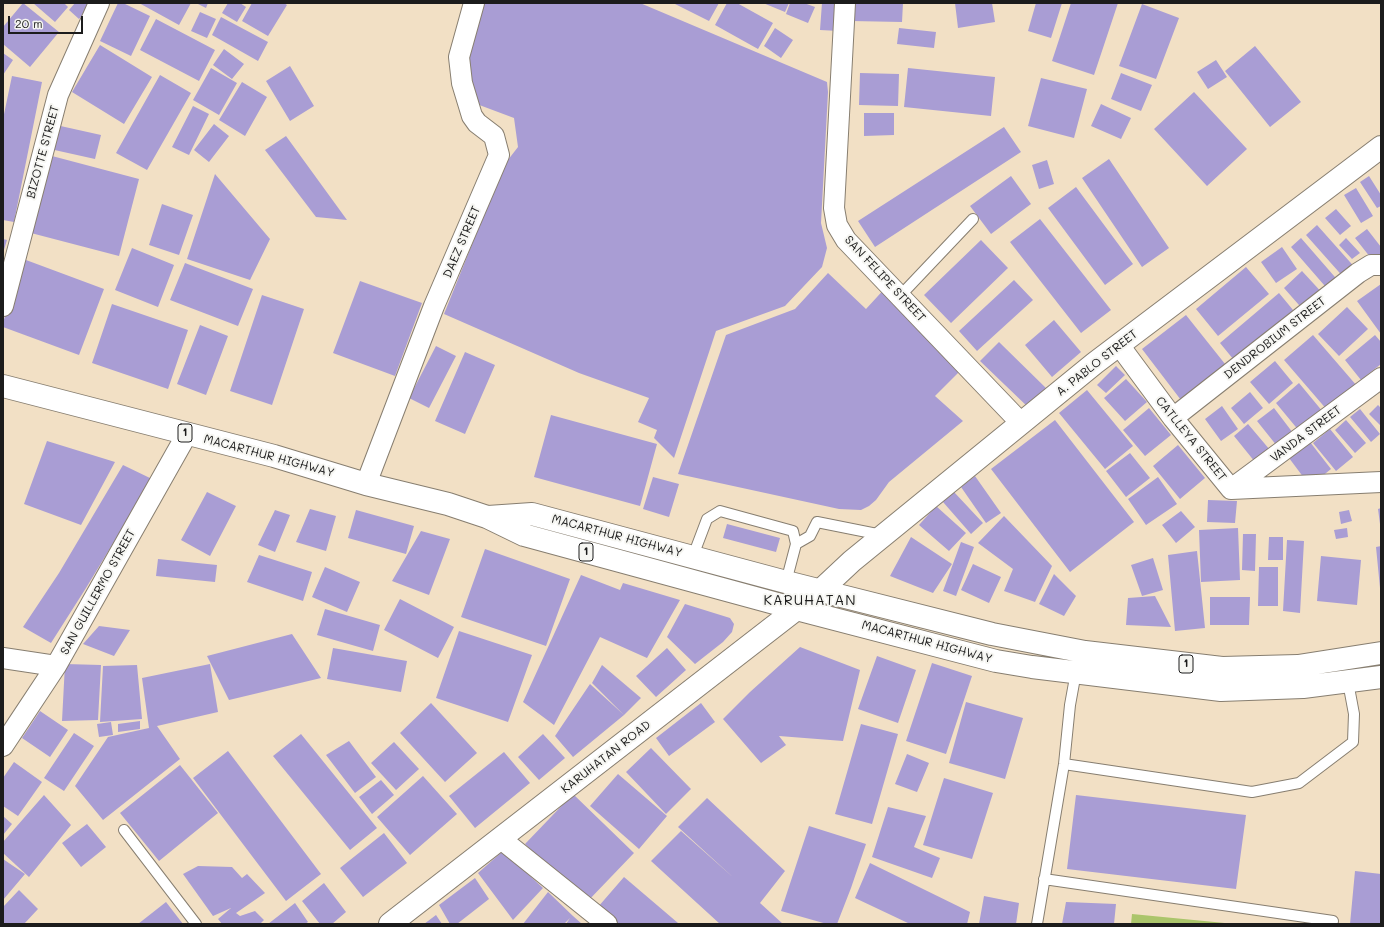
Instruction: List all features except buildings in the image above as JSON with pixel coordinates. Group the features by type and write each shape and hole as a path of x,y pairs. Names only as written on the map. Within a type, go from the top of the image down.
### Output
{"main road":[{"name":"A. PABLO STREET","path":"821,590 884,536 1118,345 1381,147"},
{"name":"MACARTHUR HIGHWAY","path":"3,386 274,456 366,484 448,504 487,517 524,535 796,609 996,661 1221,690 1303,687 1381,677"},
{"name":"MACARTHUR HIGHWAY","path":"487,517 532,514 694,556 786,582 992,634 1077,651 1215,667 1298,666 1381,653"},
{"name":"KARUHATAN ROAD","path":"390,924 821,590"}],"street":[{"name":"BIZOTTE STREET","path":"3,306 58,95 99,3"},
{"name":"DAEZ STREET","path":"366,484 434,306 499,154 494,136 477,123 472,116 462,83 459,58 474,3"},
{"name":"SAN FELIPE STREET","path":"845,3 834,208 837,225 846,240 1021,423"},
{"name":"DENDROBIUM STREET","path":"1173,418 1358,273 1371,265 1381,265"},
{"name":"CATLLEYA STREET","path":"1118,345 1173,418 1231,489 1381,482"},
{"name":"VANDA STREET","path":"1231,489 1381,378"},
{"name":"SAN GUILLERMO STREET","path":"3,746 56,666 188,434"},
{"path":"3,658 56,666"},
{"path":"501,839 608,924"}],"lane":[{"path":"900,296 973,219"},
{"path":"694,556 707,519 720,511 793,531 796,544 786,582"},
{"path":"796,544 810,536 817,522 884,536"},
{"path":"1037,924 1064,764 1070,705 1076,672"},
{"path":"1064,764 1252,792 1299,783 1353,742 1354,714 1348,682"},
{"path":"124,830 196,924"},
{"path":"1044,879 1333,921 1332,924"}],"green space":[{"path":"1132,914 1235,924 1131,924"}],"district":[{"name":"KARUHATAN","path":"810,601"}]}
